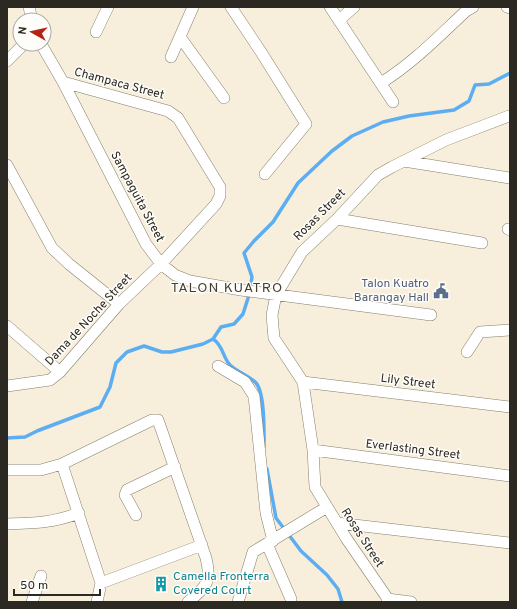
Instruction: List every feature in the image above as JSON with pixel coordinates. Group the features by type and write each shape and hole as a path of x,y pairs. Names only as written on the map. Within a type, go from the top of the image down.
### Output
{"street":[{"path":"96,32 108,7"},
{"path":"171,57 193,7"},
{"path":"231,7 306,124 265,174"},
{"path":"330,7 393,102"},
{"path":"339,20 354,7"},
{"path":"381,83 411,62 466,11 473,7"},
{"path":"180,37 224,98"},
{"path":"7,61 16,52"},
{"name":"Sampaguita Street","path":"46,52 63,82 146,244 161,264 175,275 186,280 241,290 432,315"},
{"name":"Champaca Street","path":"63,82 168,111 178,118 220,187 220,196 216,204 161,264"},
{"name":"Rosas Street","path":"388,601 315,487 313,450 303,382 274,338 272,315 276,295 302,252 337,219 378,175 446,140 509,116"},
{"path":"404,161 510,178"},
{"path":"7,164 52,248 69,264 119,304"},
{"path":"337,219 482,243"},
{"name":"Dama de Noche Street","path":"7,386 50,380 60,372 119,304 161,264"},
{"path":"7,326 60,372"},
{"path":"467,352 480,332 510,330"},
{"path":"218,366 245,382 254,396 266,513 291,599"},
{"name":"Lily Street","path":"303,382 510,407"},
{"path":"7,470 41,470 62,464 152,420 158,420 210,572 204,588 188,602"},
{"name":"Everlasting Street","path":"313,450 510,476"},
{"path":"62,464 101,582 97,602"},
{"path":"136,516 125,495 127,490 175,467"},
{"path":"238,602 253,552 327,507"},
{"path":"7,524 47,523 79,513"},
{"path":"337,523 510,543"},
{"path":"101,582 202,545"},
{"path":"32,602 41,576"},
{"path":"388,601 411,602"}],"waterway":[{"path":"7,438 25,437 100,407 110,387 116,363 127,352 144,346 162,352 171,352 203,344 213,339 221,327 234,324 243,314 249,295 252,277 244,253 273,222 298,183 332,151 352,136 383,122 409,116 454,110 469,101 475,85 489,84 510,73"},
{"path":"213,339 221,348 230,365 256,383 259,388 263,414 264,447"},
{"path":"267,469 276,518 301,551 327,575 338,589 342,602"}],"place":[{"name":"Talon Kuatro Barangay Hall","path":"441,291"},
{"name":"Camella Fronterra Covered Court","path":"161,584"}],"district":[{"name":"TALON KUATRO","path":"227,288"}]}
